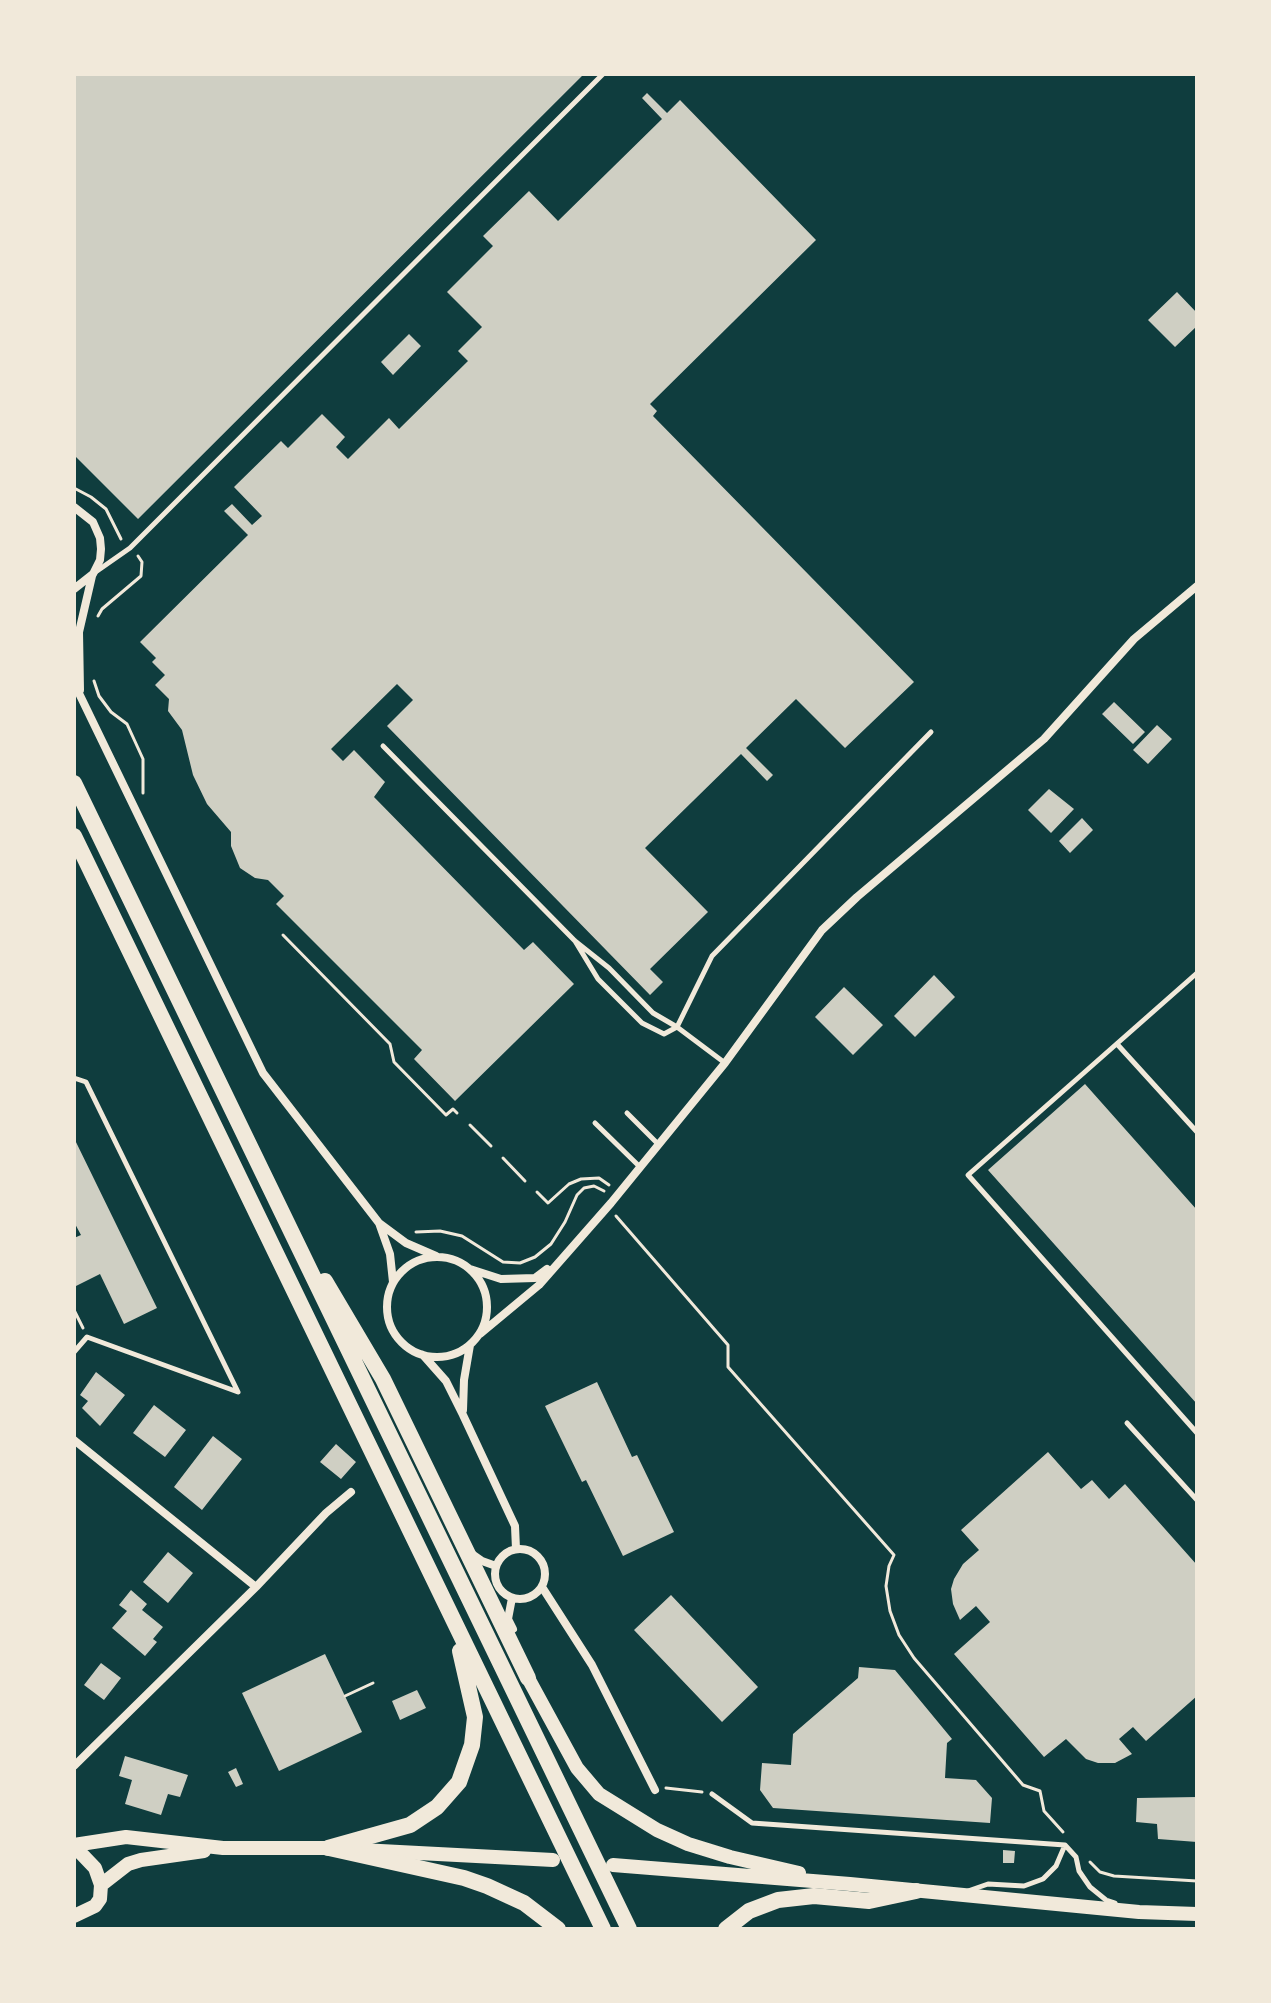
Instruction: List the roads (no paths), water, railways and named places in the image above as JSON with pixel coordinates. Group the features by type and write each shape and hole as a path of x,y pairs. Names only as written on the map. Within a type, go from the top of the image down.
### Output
{"main road":[{"path":"74,783 629,1929"},
{"path":"74,836 603,1929"},
{"path":"260,1169 383,1379 528,1678"},
{"path":"328,1848 410,1825 437,1807 459,1782 472,1745 475,1717 451,1614"},
{"path":"328,1848 476,1882 524,1903 558,1929"},
{"path":"726,1929 749,1911 778,1900 814,1896 869,1901 916,1891"}],"street":[{"path":"74,507 90,518 100,538 101,554 92,575 79,632 80,695"},
{"path":"74,589 92,575"},
{"path":"436,1256 418,1260 404,1269 393,1282 387,1313 394,1331 406,1346 423,1355 438,1357 459,1352 470,1345 539,1285 611,1203 725,1063 822,930 1044,739 1134,639 1197,586"},
{"path":"74,683 263,1073 379,1223 406,1243 501,1279 535,1278 560,1258"},
{"path":"379,1223 390,1254 393,1282"},
{"path":"470,1269 483,1286 487,1306 480,1334"},
{"path":"463,1415 464,1380 470,1345"},
{"path":"423,1355 446,1381 463,1415 515,1526 516,1549"},
{"path":"74,1440 256,1587"},
{"path":"74,1766 256,1587 326,1513 351,1492"},
{"path":"516,1549 533,1552 543,1564 545,1579 542,1587 531,1597 512,1598 501,1591 496,1583 496,1566 501,1558 516,1549"},
{"path":"468,1551 496,1566"},
{"path":"542,1587 592,1665 655,1790"},
{"path":"512,1598 508,1619 530,1665 528,1678 577,1768 599,1794 688,1844 730,1857 850,1884"},
{"path":"74,1845 126,1837 223,1848 328,1848 553,1860"},
{"path":"74,1845 95,1868 101,1885 100,1899 95,1906 74,1916"},
{"path":"101,1885 128,1864 141,1860 223,1848"},
{"path":"613,1865 1139,1912 1197,1914"}],"lane":[{"path":"92,575 130,548 603,74"},
{"path":"575,941 598,979 642,1023 664,1034 677,1027 712,956 931,732"},
{"path":"383,746 575,941 609,968 653,1013 725,1063"},
{"path":"1197,973 968,1175 1197,1433"},
{"path":"1117,1044 1197,1132"},
{"path":"74,1078 86,1082 238,1392 87,1337 74,1352"},
{"path":"627,1113 659,1145"},
{"path":"595,1123 640,1167"},
{"path":"1127,1423 1197,1500"},
{"path":"712,1794 752,1823 1065,1845 1076,1857 1079,1871 1090,1887 1106,1900 1139,1912"},
{"path":"956,1895 988,1884 1024,1886 1043,1879 1056,1866 1065,1845"}]}
